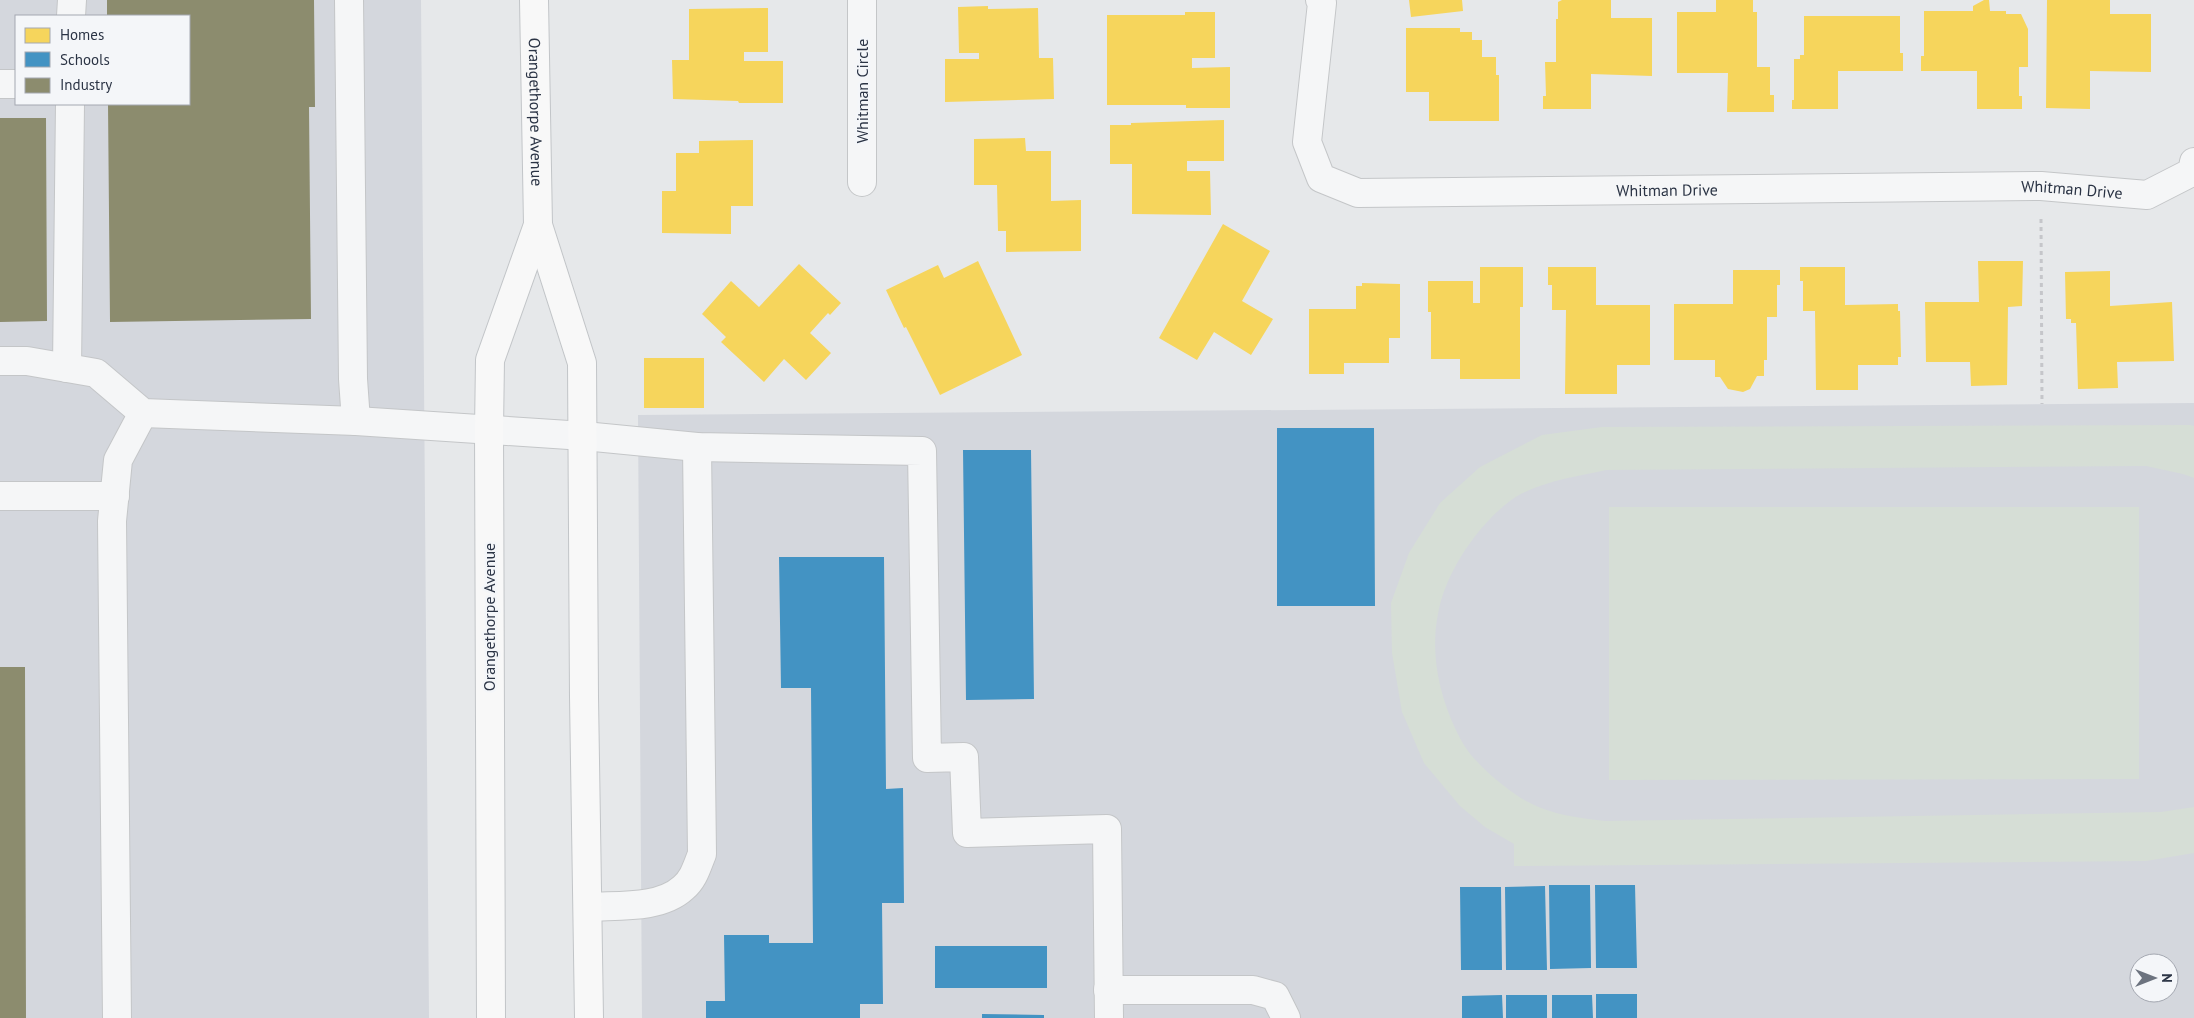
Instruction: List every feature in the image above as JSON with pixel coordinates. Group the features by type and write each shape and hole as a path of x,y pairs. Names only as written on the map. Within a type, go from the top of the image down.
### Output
{"main road":[{"name":"Orangethorpe Avenue","path":"534,0 538,225 582,363 584,436 584,697 589,907 589,1018"},
{"name":"Orangethorpe Avenue","path":"491,1018 488,430 490,360 538,225"}],"street":[{"path":"71,15 72,0"},
{"path":"348,0 353,378 356,420"},
{"name":"Whitman Circle","path":"862,0 862,182"},
{"name":"Whitman Drive","path":"1320,0 1322,3 1307,142 1321,178 1358,193 2041,186 2147,195 2193,167"},
{"path":"0,84 15,84"},
{"path":"68,368 70,105"},
{"path":"0,361 27,361 96,373 143,413 356,420 584,436 698,447 922,451 927,758 964,756 967,833 1107,829 1109,1018"},
{"path":"117,1018 112,521 118,460 143,413"},
{"path":"589,907 639,904 669,898 684,888 694,875 702,854 698,447"},
{"path":"0,496 115,496"},
{"path":"1108,990 1253,990 1275,996 1286,1018"}],"path":[{"path":"2041,186 2042,404"}],"shaded area":[{"path":"0,0 421,0 429,1018 0,1018"},
{"path":"2194,403 2194,1018 642,1018 638,415"},
{"path":"2194,426 2194,478 2146,466 1606,470 1556,481 1520,494 1510,501 1486,523 1464,551 1442,598 1438,614 1435,648 1439,682 1449,715 1469,752 1484,769 1512,792 1528,802 1556,813 1605,821 2161,812 2194,807 2194,853 2146,861 1514,866 1514,844 1485,827 1460,806 1424,763 1402,712 1392,653 1391,603 1409,553 1440,503 1480,467 1542,435 1602,427"},
{"path":"1609,507 2139,507 2139,779 1609,780"}],"building: Homes":[{"path":"1409,0 1462,0 1463,11 1411,17"},
{"path":"1562,0 1611,0 1611,18 1652,18 1652,76 1591,74 1591,109 1543,109 1543,96 1546,96 1545,62 1556,62 1556,19 1558,19 1558,2"},
{"path":"1716,0 1753,0 1753,12 1757,12 1757,67 1770,67 1770,95 1774,95 1774,112 1727,112 1728,73 1677,73 1677,12 1716,12"},
{"path":"1984,0 1989,0 1990,11 2006,11 2006,14 2021,14 2028,29 2028,67 2019,67 2019,96 2022,96 2022,109 1977,109 1977,71 1921,71 1921,56 1924,56 1924,11 1973,11 1973,6"},
{"path":"2047,0 2110,0 2110,14 2151,14 2151,72 2090,71 2090,109 2046,108"},
{"path":"988,6 988,9 1038,8 1039,58 1053,58 1054,99 945,102 945,59 979,59 979,53 959,53 958,7"},
{"path":"768,8 768,52 744,52 744,61 783,61 783,103 739,103 738,101 673,99 672,60 689,60 689,9"},
{"path":"1185,12 1215,12 1215,58 1192,58 1192,68 1230,67 1230,108 1186,108 1186,105 1107,105 1107,15 1185,15"},
{"path":"1804,16 1900,16 1900,53 1903,53 1903,71 1838,71 1838,109 1792,109 1792,100 1794,100 1794,59 1800,59 1800,55 1804,55"},
{"path":"1406,28 1460,28 1460,32 1472,32 1472,40 1482,40 1482,57 1496,57 1496,75 1499,75 1499,121 1429,121 1429,92 1406,92"},
{"path":"1224,120 1224,161 1187,161 1187,171 1210,171 1211,215 1132,214 1132,164 1110,164 1110,125"},
{"path":"1025,138 1026,151 1051,151 1051,201 1081,200 1081,251 1006,252 1006,231 998,231 997,185 974,185 974,139"},
{"path":"753,140 753,206 731,206 731,234 662,233 662,191 676,191 676,153 699,153 699,141"},
{"path":"1223,224 1270,251 1242,301 1273,319 1251,355 1214,332 1197,360 1159,338"},
{"path":"978,261 1022,355 940,395 886,290 938,265 944,278"},
{"path":"1978,261 2023,261 2022,306 2008,307 2007,385 1971,386 1970,362 1926,362 1925,302 1979,302"},
{"path":"799,264 841,303 830,315 828,313 810,333 831,353 806,380 784,359 764,382 721,342 726,337 702,314 731,281 759,307"},
{"path":"1480,267 1523,267 1523,307 1520,307 1520,379 1460,379 1460,359 1431,359 1431,312 1428,312 1428,281 1473,281 1473,303 1480,303"},
{"path":"1548,267 1596,267 1596,305 1650,305 1650,365 1617,365 1617,394 1565,394 1566,310 1552,310 1552,285 1548,285"},
{"path":"1800,267 1845,267 1845,305 1898,304 1898,311 1900,311 1901,357 1898,357 1898,365 1858,365 1858,390 1816,390 1815,311 1803,311 1803,281 1800,281"},
{"path":"1733,270 1780,270 1780,285 1777,285 1777,317 1767,317 1767,360 1764,360 1764,376 1757,376 1750,389 1743,392 1728,389 1720,377 1715,377 1715,360 1674,360 1674,304 1733,304"},
{"path":"2110,271 2110,306 2172,302 2174,361 2117,362 2118,388 2078,389 2076,323 2071,323 2071,319 2066,319 2065,272"},
{"path":"1362,283 1400,284 1400,338 1389,338 1389,363 1344,363 1344,374 1309,374 1309,309 1356,309 1356,286 1362,286"},
{"path":"644,358 704,358 704,408 644,408"}],"building: Schools":[{"path":"1277,428 1374,428 1375,606 1277,606"},
{"path":"963,450 1031,450 1034,699 966,700"},
{"path":"779,557 884,557 886,789 903,788 904,903 882,903 883,1004 860,1004 860,1018 706,1018 706,1001 725,1001 724,935 769,935 769,943 813,943 811,688 781,688"},
{"path":"1549,885 1590,885 1591,968 1550,969"},
{"path":"1595,885 1635,885 1637,968 1596,968"},
{"path":"1545,886 1547,970 1506,970 1505,887"},
{"path":"1460,887 1501,887 1502,970 1461,970"},
{"path":"935,946 1047,946 1047,988 935,988"},
{"path":"1596,994 1637,994 1637,1018 1596,1018"},
{"path":"1502,995 1503,1018 1462,1018 1462,996"},
{"path":"1506,995 1547,995 1547,1018 1506,1018"},
{"path":"1552,995 1592,995 1593,1018 1552,1018"},
{"path":"982,1014 1044,1015 1044,1018 982,1018"}],"building: Industry":[{"path":"107,0 314,0 315,107 309,107 311,319 110,322 108,105 190,105 190,15 107,15"},
{"path":"0,118 46,118 47,321 0,322"},
{"path":"0,667 25,667 26,1018 0,1018"}]}
